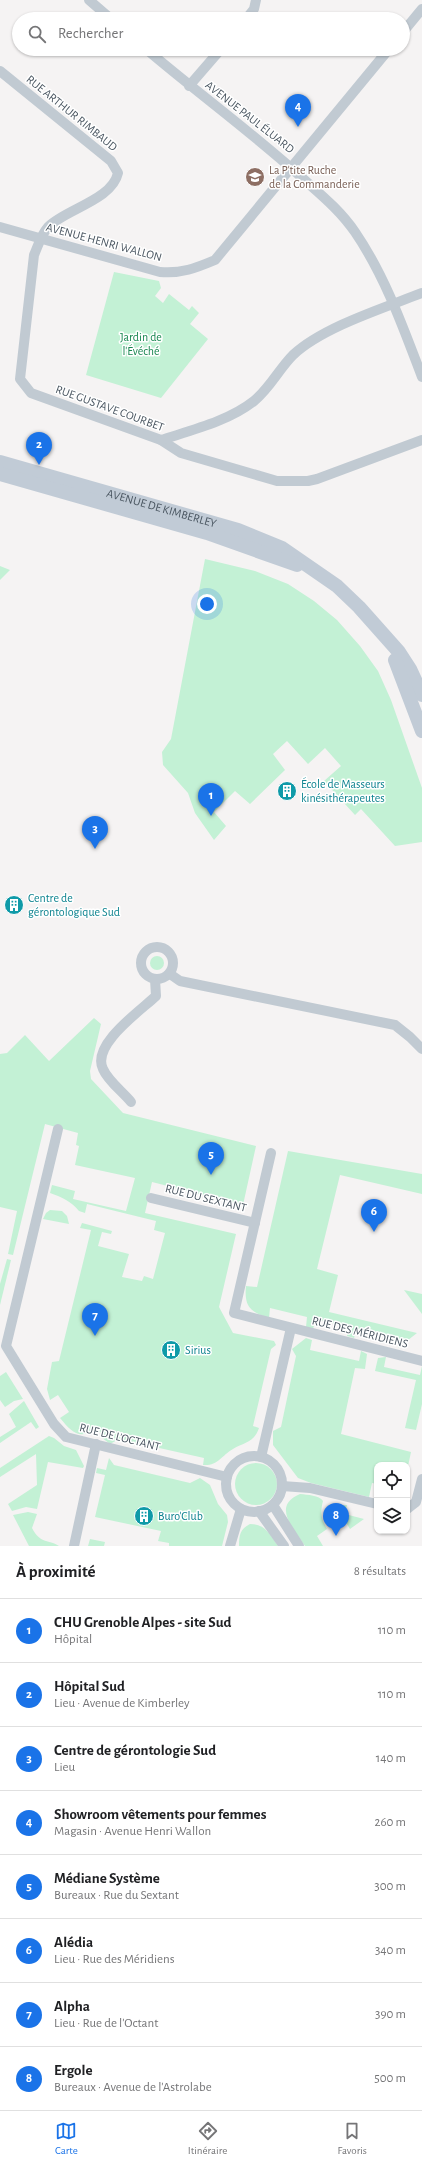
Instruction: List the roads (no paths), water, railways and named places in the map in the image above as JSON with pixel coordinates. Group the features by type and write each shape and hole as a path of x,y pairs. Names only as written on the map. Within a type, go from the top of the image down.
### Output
{"main road":[{"name":"AVENUE DE KIMBERLEY","path":"0,462 238,530 282,548 314,572 336,586 378,628 399,652 410,669 422,695"},
{"name":"AVENUE DE KIMBERLEY","path":"0,474 207,533 314,572"},
{"name":"AVENUE DE KIMBERLEY","path":"378,628 398,664 422,731"}],"street":[{"path":"89,0 103,12"},
{"path":"252,12 254,9 256,0"},
{"path":"410,24 422,9"},
{"name":"AVENUE PAUL ÉLUARD","path":"154,56 189,86 292,167 332,204 355,231 394,304 422,377"},
{"path":"189,86 214,56"},
{"name":"AVENUE HENRI WALLON","path":"0,227 81,248 160,272 171,273 188,271 215,260 383,56"},
{"name":"RUE ARTHUR RIMBAUD","path":"1,73 111,161 118,173 113,186 48,227 40,238"},
{"name":"RUE GUSTAVE COURBET","path":"40,238 34,255 20,379 31,393 161,440 181,453 277,481 291,482 317,478 422,440"},
{"path":"161,440 192,430 238,411 254,401 267,388 294,355 323,335 422,293"},
{"path":"151,948 162,948 170,954 173,964 170,974 166,977 155,979 146,975 142,965 144,955 151,948"},
{"path":"170,974 180,981 394,1026 410,1037 422,1049"},
{"path":"132,1102 103,1070 101,1054 108,1041 156,996 155,979"},
{"name":"RUE DE L'OCTANT","path":"58,1129 3,1342 54,1424 66,1437 227,1477"},
{"name":"RUE DU SEXTANT","path":"271,1153 234,1313 291,1328"},
{"name":"RUE DU SEXTANT","path":"151,1198 255,1223"},
{"path":"261,1457 291,1328"},
{"name":"RUE DES MÉRIDIENS","path":"291,1328 422,1361"},
{"path":"74,1546 96,1444"},
{"path":"261,1457 272,1463 277,1469 282,1486 278,1499 273,1505 260,1512 251,1512 241,1509 229,1497 226,1484 227,1477 238,1462 245,1458 261,1457"},
{"path":"410,1507 416,1502 422,1479"},
{"path":"282,1486 303,1487 374,1503"},
{"path":"273,1505 299,1546"},
{"path":"230,1546 241,1509"},
{"path":"260,1512 284,1546"}],"place":[{"name":"Showroom vêtements pour femmes","path":"298,127"},
{"name":"La P'tite Ruche de la Commanderie","path":"255,177"},
{"name":"Hôpital Sud","path":"39,465"},
{"name":"École de Masseurs kinésithérapeutes","path":"287,791"},
{"name":"CHU Grenoble Alpes - site Sud","path":"211,816"},
{"name":"Centre de gérontologie Sud","path":"95,849"},
{"name":"Centre de gérontologique Sud","path":"14,905"},
{"name":"Médiane Système","path":"211,1175"},
{"name":"Alédia","path":"374,1232"},
{"name":"Alpha","path":"95,1336"},
{"name":"Sirius","path":"171,1350"},
{"name":"Buro'Club","path":"144,1516"},
{"name":"Ergole","path":"336,1536"}],"park label":[{"name":"Jardin de l'Évéché","path":"141,344"}]}
